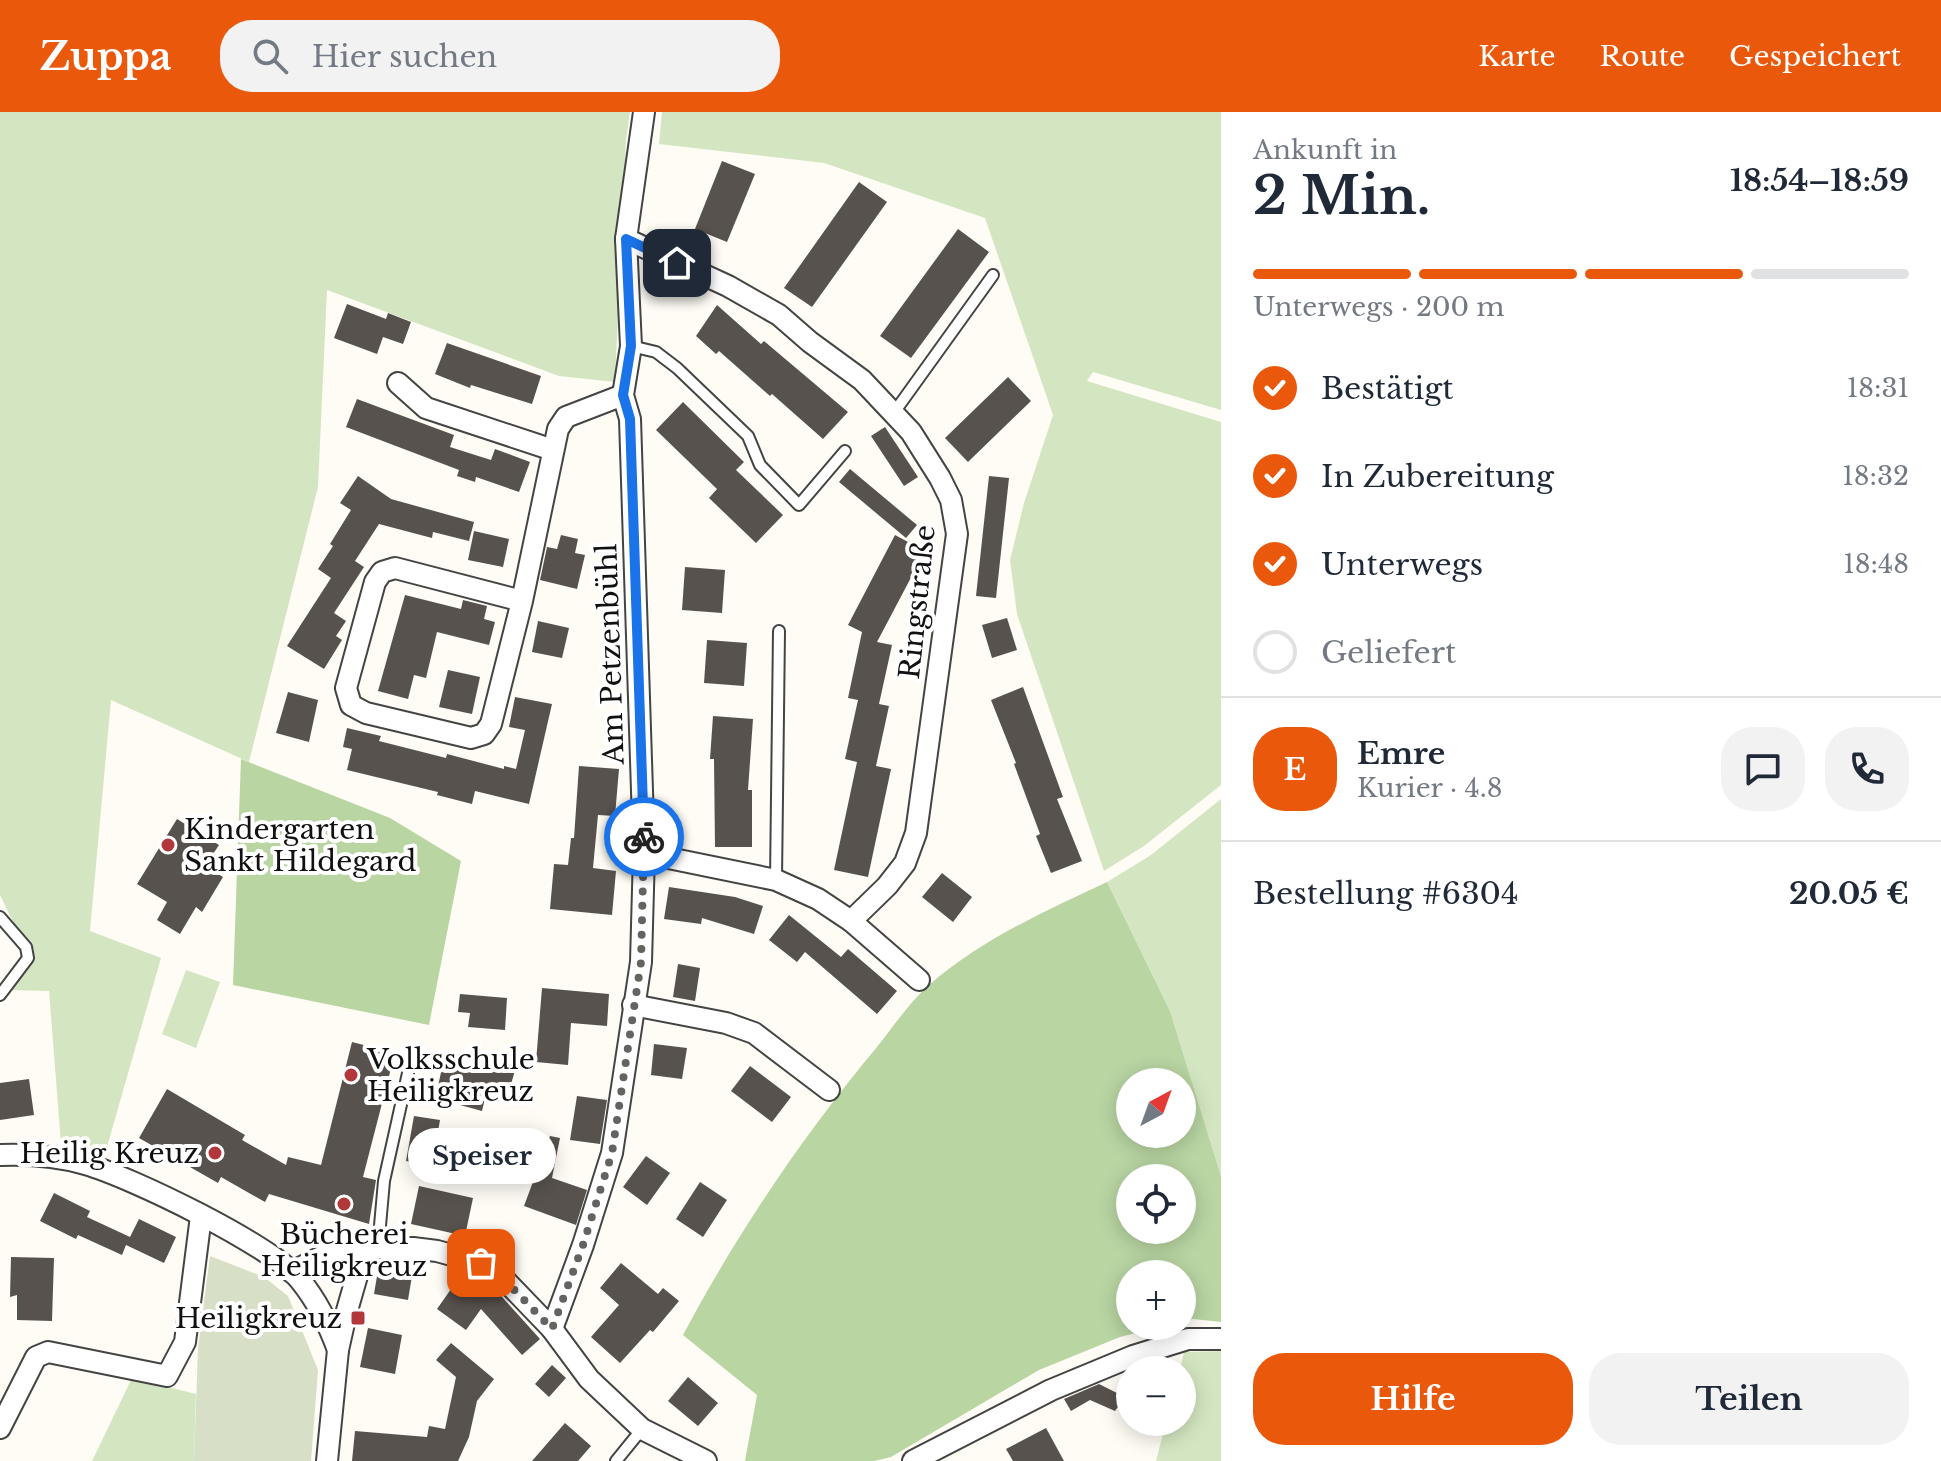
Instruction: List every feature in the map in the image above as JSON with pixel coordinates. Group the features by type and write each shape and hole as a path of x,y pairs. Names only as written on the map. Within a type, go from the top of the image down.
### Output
{"street":[{"name":"Am Petzenbühl","path":"552,1329 612,1153 641,962 644,853 630,419 623,395 631,346 626,239 644,112"},
{"name":"Ringstraße","path":"626,239 728,286 779,315 862,380 911,432 951,500 957,534 916,833 905,863 887,886 851,921"},
{"path":"398,383 426,408 553,450"},
{"path":"522,601 395,568 382,572 375,582 346,688 351,705 366,713 471,738 484,734 491,724 522,601 558,429 566,417 623,395"},
{"path":"644,853 776,880 818,899 851,921 919,980"},
{"path":"633,1005 726,1023 754,1033 829,1090"},
{"path":"0,1155 29,1154 82,1163 109,1172 201,1216 292,1272 327,1320 338,1350"},
{"path":"0,1428 36,1357 48,1352 167,1376 185,1342 201,1216"},
{"path":"327,1461 338,1350 346,1314 372,1248"},
{"path":"292,1272 335,1250 372,1248 437,1251 481,1263 500,1275 552,1329 589,1379 642,1429 706,1461"},
{"path":"913,1461 1051,1390 1133,1356 1188,1339 1221,1339"}],"lane":[{"path":"893,414 993,275"},
{"path":"631,346 656,352 677,368 748,436 760,465 799,505 845,451"},
{"path":"776,880 779,631"},
{"path":"0,917 26,947 28,958 0,995"},
{"path":"372,1248 410,1064"},
{"path":"616,1461 642,1429"}],"green space":[{"path":"0,112 630,112 626,140 615,382 559,376 327,290 318,487 249,762 111,700 90,931 161,958 105,1154 61,1143 49,991 6,990 31,959 0,895"},
{"path":"662,112 1221,112 1221,410 1093,372 1087,381 1221,422 1221,785 1144,846 1104,871 1017,614 1010,560 1024,503 1053,415 985,218 824,163 659,144"},
{"path":"241,759 390,818 461,861 429,1025 233,985"},
{"path":"1221,799 1221,1176 1196,1095 1196,1068 1188,1068 1170,1011 1107,882 1151,855"},
{"path":"1107,882 1170,1011 1188,1068 1116,1068 1116,1148 1196,1148 1196,1095 1221,1176 1221,1322 1196,1319 1196,1260 1116,1260 1116,1339 1039,1370 891,1457 874,1461 745,1461 757,1395 683,1335 725,1260 772,1186 901,1015 921,993 969,954"},
{"path":"186,970 220,982 196,1048 162,1034"},
{"path":"210,1256 264,1277 288,1296 318,1370 311,1461 194,1461 198,1348"},
{"path":"1221,1351 1221,1461 1156,1461 1162,1436 1196,1436 1196,1356 1183,1356 1184,1352"},
{"path":"132,1378 196,1394 194,1461 92,1461"}],"building":[{"path":"722,161 755,174 727,242 695,229"},
{"path":"859,182 887,202 812,307 784,288"},
{"path":"958,229 989,252 911,358 880,336"},
{"path":"347,304 386,319 388,313 411,322 403,344 383,337 377,354 334,338"},
{"path":"717,305 848,412 823,439 719,351 716,354 696,336"},
{"path":"447,343 541,376 532,404 471,385 470,388 435,374"},
{"path":"1008,377 1031,401 968,462 945,438"},
{"path":"357,399 454,435 450,447 491,460 495,449 530,462 519,492 476,477 475,482 457,476 459,470 346,427"},
{"path":"683,402 744,462 736,470 783,515 756,543 709,498 717,489 656,430"},
{"path":"885,427 918,477 904,486 871,436"},
{"path":"850,469 917,525 906,538 839,482"},
{"path":"358,476 391,499 474,522 469,541 433,532 432,538 379,524 355,561 364,567 334,613 346,621 336,636 342,640 324,669 287,646 331,578 318,569 351,510 340,503"},
{"path":"989,476 1009,478 996,598 976,596"},
{"path":"474,531 509,539 503,567 468,560"},
{"path":"561,535 578,539 575,553 585,555 577,589 540,580 547,547 557,549"},
{"path":"895,535 925,551 877,642 892,645 879,704 889,706 876,766 891,769 868,877 834,870 857,762 845,759 858,700 848,698 862,632 848,625"},
{"path":"685,567 725,570 722,613 682,610"},
{"path":"405,595 461,609 463,600 487,606 484,619 495,622 489,645 437,632 426,678 414,675 408,699 378,691"},
{"path":"1007,618 1017,650 992,658 982,625"},
{"path":"538,621 569,628 562,658 532,652"},
{"path":"707,640 747,643 744,686 704,683"},
{"path":"448,670 480,677 472,714 439,707"},
{"path":"1023,687 1063,797 1057,799 1082,861 1051,873 1036,836 1040,834 1016,763 991,700"},
{"path":"288,692 318,700 309,742 276,733"},
{"path":"515,697 552,704 529,804 475,791 472,804 437,795 438,792 347,770 352,749 343,747 347,728 381,736 379,741 446,758 447,754 504,769 504,766 516,769 525,730 509,727"},
{"path":"713,716 753,719 748,790 752,790 752,847 715,847 714,759 710,759"},
{"path":"579,766 619,769 615,816 598,815 593,868 616,871 612,915 550,909 554,864 568,865 571,838 574,838"},
{"path":"177,819 219,845 205,866 223,877 202,912 196,907 180,934 157,920 167,902 137,884"},
{"path":"942,873 972,897 953,922 922,897"},
{"path":"669,887 735,897 763,906 754,934 702,918 701,924 664,919"},
{"path":"789,915 841,957 848,949 897,991 877,1014 805,952 797,962 769,940"},
{"path":"678,964 700,968 695,1001 673,997"},
{"path":"542,988 609,994 607,1026 571,1023 568,1065 536,1062"},
{"path":"460,994 507,998 505,1030 468,1027 470,1013 458,1012"},
{"path":"352,1042 395,1053 363,1177 376,1180 369,1224 269,1194 265,1202 221,1177 218,1183 139,1138 167,1089 245,1135 242,1140 286,1165 288,1157 321,1165"},
{"path":"654,1044 687,1048 682,1079 651,1075"},
{"path":"444,1059 492,1071 494,1062 516,1067 509,1091 488,1086 482,1111 460,1105 463,1093 438,1086"},
{"path":"750,1066 791,1097 772,1122 731,1091"},
{"path":"29,1079 34,1115 0,1120 0,1083"},
{"path":"577,1096 607,1100 600,1144 570,1140"},
{"path":"414,1116 440,1120 432,1166 406,1161"},
{"path":"550,1136 560,1138 552,1178 587,1190 576,1225 524,1206 534,1179 520,1176 527,1141 547,1145"},
{"path":"646,1156 670,1173 647,1205 623,1187"},
{"path":"700,1182 727,1200 703,1237 676,1219"},
{"path":"419,1186 473,1198 465,1236 411,1224"},
{"path":"54,1193 90,1211 87,1217 130,1237 139,1219 176,1237 164,1263 126,1245 122,1255 78,1235 76,1239 40,1221"},
{"path":"11,1257 54,1258 52,1321 17,1320 17,1295 10,1297"},
{"path":"621,1263 658,1294 663,1288 679,1301 653,1332 650,1330 620,1363 591,1337 619,1305 600,1288"},
{"path":"379,1264 413,1270 408,1300 374,1294"},
{"path":"463,1272 474,1275 495,1289 540,1339 522,1355 481,1309 466,1330 437,1309"},
{"path":"368,1328 402,1335 395,1374 360,1367"},
{"path":"451,1343 494,1379 477,1401 469,1437 458,1461 352,1461 355,1431 427,1437 429,1426 445,1429 456,1377 436,1360"},
{"path":"552,1365 566,1378 549,1397 535,1384"},
{"path":"688,1377 718,1403 698,1426 668,1401"},
{"path":"1099,1384 1116,1392 1116,1410 1090,1400 1071,1411 1064,1399"},
{"path":"565,1423 591,1446 578,1461 532,1461"},
{"path":"1046,1428 1064,1461 1013,1461 1006,1449"}],"way so far":[{"path":"481,1263 500,1275 552,1329 612,1153 641,962 644,837"}],"place":[{"name":"Kindergarten Sankt Hildegard","path":"168,845"},
{"name":"Volksschule Heiligkreuz","path":"351,1075"},
{"name":"Heilig Kreuz","path":"215,1153"},
{"name":"Bücherei Heiligkreuz","path":"344,1204"},
{"name":"Speiser","path":"481,1263"},
{"name":"Heiligkreuz","path":"358,1318"}],"route":[{"path":"644,837 630,419 623,395 631,346 626,239 677,263"}]}
